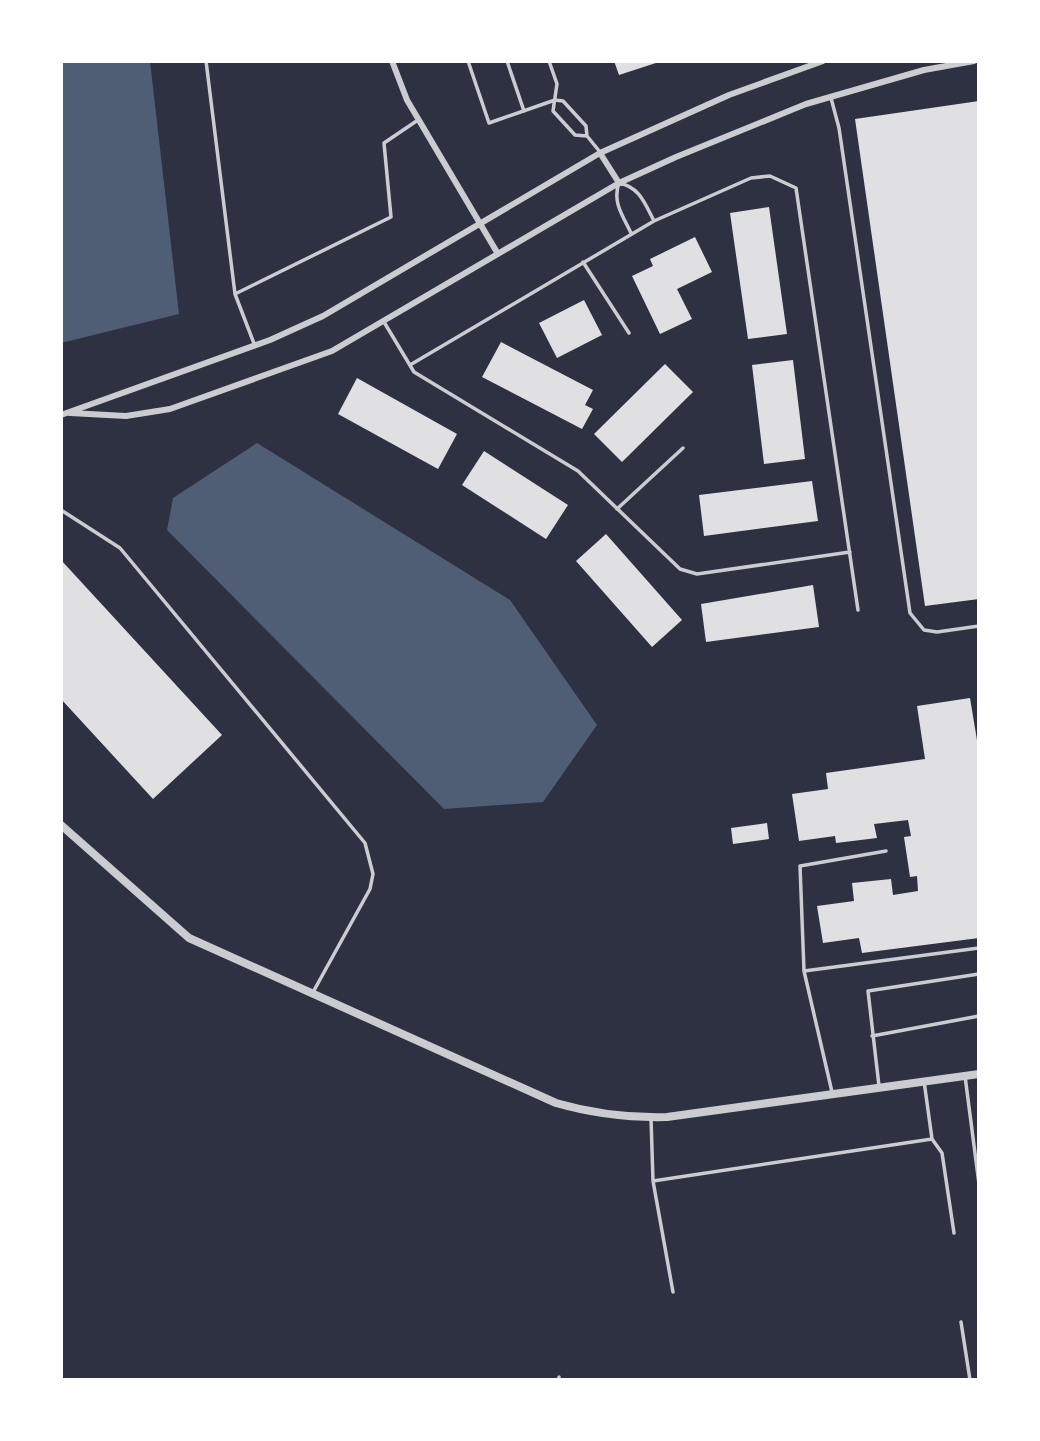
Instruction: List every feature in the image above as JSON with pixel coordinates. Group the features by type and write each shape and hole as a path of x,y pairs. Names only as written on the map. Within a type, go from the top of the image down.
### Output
{"street":[{"path":"392,61 407,100 498,254"},
{"path":"61,415 255,346 323,316 600,153 729,95 823,61"},
{"path":"70,413 126,416 170,409 332,351 619,183 742,128 830,96 924,70 974,61"},
{"path":"600,153 619,183"},
{"path":"61,825 190,938 556,1103 590,1113 651,1118 979,1074"}],"lane":[{"path":"205,61 235,294 255,346"},
{"path":"468,61 489,123 555,100 563,101 586,126 587,135 600,153"},
{"path":"507,61 524,111"},
{"path":"549,61 557,84 553,111 575,135 587,135"},
{"path":"830,96 841,142 910,613 924,631 937,632 979,626"},
{"path":"235,294 391,217 384,143 418,120"},
{"path":"410,365 654,221 751,178 770,176 796,188 858,610"},
{"path":"631,233 617,204 615,194 619,183 631,185 638,191 654,221"},
{"path":"583,262 629,334"},
{"path":"384,322 414,372 578,471 680,569 697,574 850,552"},
{"path":"617,509 683,448"},
{"path":"61,510 120,548 365,843 373,874 370,889 312,994"},
{"path":"832,1094 804,971 800,866 886,851"},
{"path":"804,971 979,948"},
{"path":"879,1086 868,991 979,974"},
{"path":"872,1036 979,1016"},
{"path":"965,1076 979,1184"},
{"path":"924,1081 932,1139 942,1153 954,1233"},
{"path":"651,1118 653,1181 673,1292"},
{"path":"972,1132 979,1131"},
{"path":"653,1181 932,1139"},
{"path":"961,1322 970,1380"}],"water":[{"path":"61,61 150,61 179,314 61,343"},
{"path":"257,443 510,600 597,725 543,802 444,809 167,530 173,498"}],"building":[{"path":"614,61 659,61 659,62 619,75"},
{"path":"979,101 979,599 925,606 855,119"},
{"path":"769,207 787,334 748,339 730,213"},
{"path":"695,237 712,272 677,289 692,319 660,334 632,276 653,266 650,259"},
{"path":"584,300 602,335 557,358 539,323"},
{"path":"501,342 593,390 585,405 593,409 582,429 482,377"},
{"path":"793,360 805,459 764,464 752,365"},
{"path":"665,364 693,392 622,462 594,434"},
{"path":"357,378 457,434 438,469 338,414"},
{"path":"484,451 568,505 546,539 462,485"},
{"path":"812,481 818,521 704,536 699,495"},
{"path":"606,534 682,620 652,647 576,561"},
{"path":"61,560 222,735 153,799 61,699"},
{"path":"813,585 819,627 706,642 701,604"},
{"path":"970,698 979,752 979,938 862,953 859,938 823,943 817,906 854,901 852,883 891,879 893,895 918,891 917,876 910,877 904,837 911,836 908,820 874,824 877,838 836,843 835,836 799,841 792,794 828,789 826,773 925,759 917,706"},
{"path":"767,823 769,839 733,844 731,828"}]}
